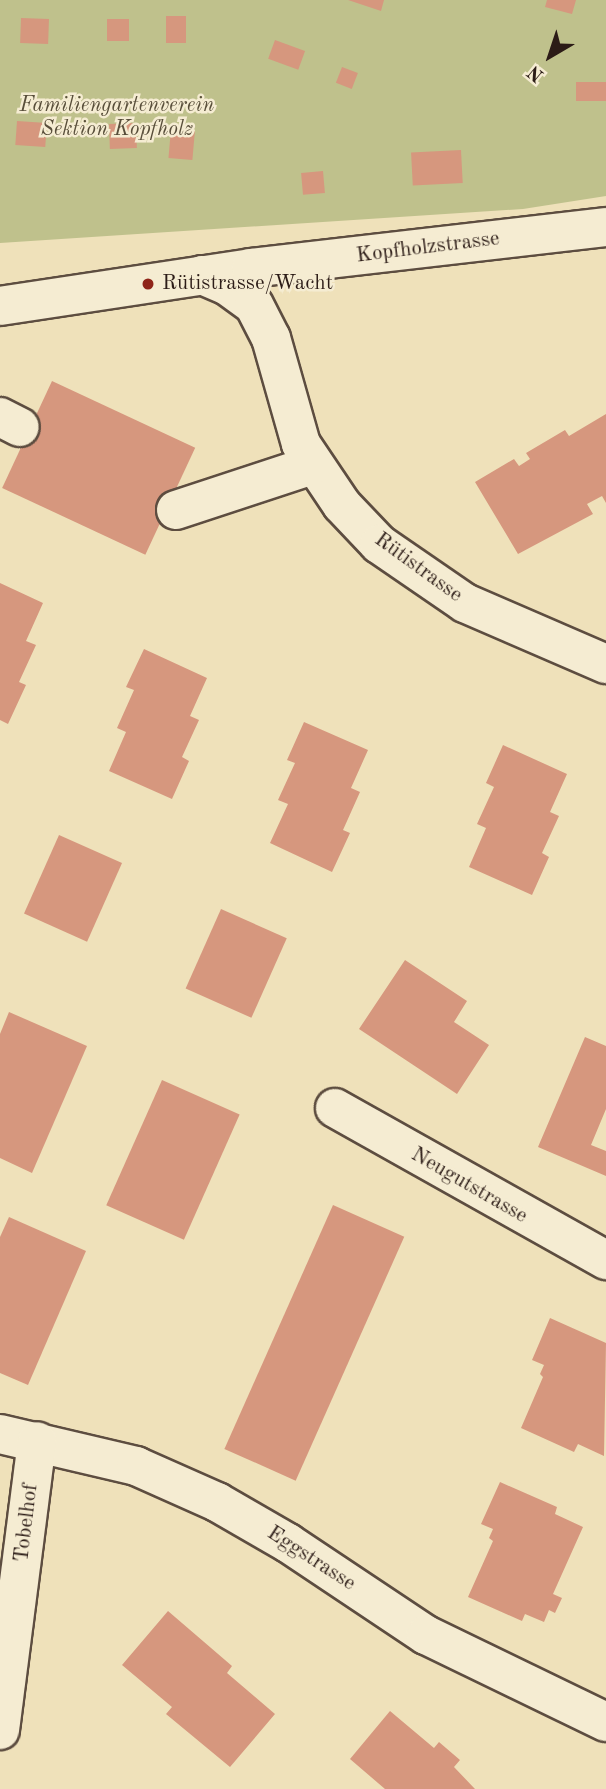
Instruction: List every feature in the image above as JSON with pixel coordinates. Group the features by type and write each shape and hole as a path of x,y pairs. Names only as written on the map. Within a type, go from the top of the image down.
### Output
{"street":[{"name":"Kopfholzstrasse","path":"0,306 202,275 606,228"},
{"name":"Rütistrasse","path":"202,275 226,285 254,305 271,338 301,444 313,465 379,544 466,603 606,664"},
{"path":"176,510 313,465"},
{"name":"Neugutstrasse","path":"335,1108 566,1241 606,1260"},
{"name":"Eggstrasse","path":"0,1434 136,1466 217,1502 288,1543 426,1635 606,1722"},
{"name":"Tobelhof","path":"0,1730 37,1441"}],"green space":[{"name":"Familiengartenverein Sektion Kopfholz","path":"0,0 606,0 606,196 523,209 0,243"}],"building":[{"path":"348,0 384,0 381,11"},
{"path":"547,0 576,0 572,14 545,7"},
{"path":"166,16 186,16 186,43 166,43"},
{"path":"21,18 49,19 48,44 20,43"},
{"path":"107,19 129,19 129,41 107,41"},
{"path":"275,40 305,51 298,70 268,59"},
{"path":"342,67 358,73 352,89 336,83"},
{"path":"576,82 606,82 606,101 576,101"},
{"path":"17,121 47,123 45,147 15,145"},
{"path":"136,123 137,148 110,149 109,124"},
{"path":"171,129 195,131 192,160 168,158"},
{"path":"461,150 463,183 413,186 411,153"},
{"path":"323,171 325,193 303,195 301,173"},
{"path":"52,381 195,448 145,555 2,488"},
{"path":"606,414 606,503 602,496 587,504 593,514 518,554 475,482 514,459 519,466 530,459 526,453 565,430 569,436"},
{"path":"0,583 43,603 26,641 36,645 19,682 26,685 8,724 0,720"},
{"path":"144,649 207,678 190,716 199,720 182,757 189,761 172,799 109,771 126,732 117,728 134,690 126,687"},
{"path":"304,722 368,750 351,788 360,792 343,830 350,833 332,872 270,843 288,804 278,800 295,763 287,760"},
{"path":"503,745 567,774 550,812 559,816 542,853 549,857 532,895 469,867 486,828 477,824 494,787 486,783"},
{"path":"59,835 122,863 87,942 24,914"},
{"path":"221,909 287,938 251,1018 186,988"},
{"path":"405,960 467,1001 454,1022 489,1045 457,1094 359,1029"},
{"path":"9,1012 87,1046 32,1173 0,1158 0,1034"},
{"path":"585,1037 606,1046 606,1109 591,1145 606,1151 606,1176 538,1147"},
{"path":"162,1080 240,1115 184,1240 106,1205"},
{"path":"333,1205 404,1237 296,1481 224,1449"},
{"path":"9,1217 86,1251 28,1385 0,1373 0,1237"},
{"path":"550,1318 606,1343 604,1456 578,1444 574,1452 521,1428 543,1377 540,1374 544,1365 532,1360"},
{"path":"500,1482 557,1507 555,1514 583,1527 553,1594 562,1598 555,1613 549,1610 544,1622 525,1614 522,1621 468,1597 493,1541 489,1538 493,1529 481,1524"},
{"path":"168,1611 232,1666 227,1673 275,1714 230,1767 166,1714 172,1707 122,1665"},
{"path":"390,1711 434,1748 439,1742 460,1760 454,1767 475,1789 385,1789 350,1759"}],"place":[{"name":"Rütistrasse/Wacht","path":"148,284"}]}
